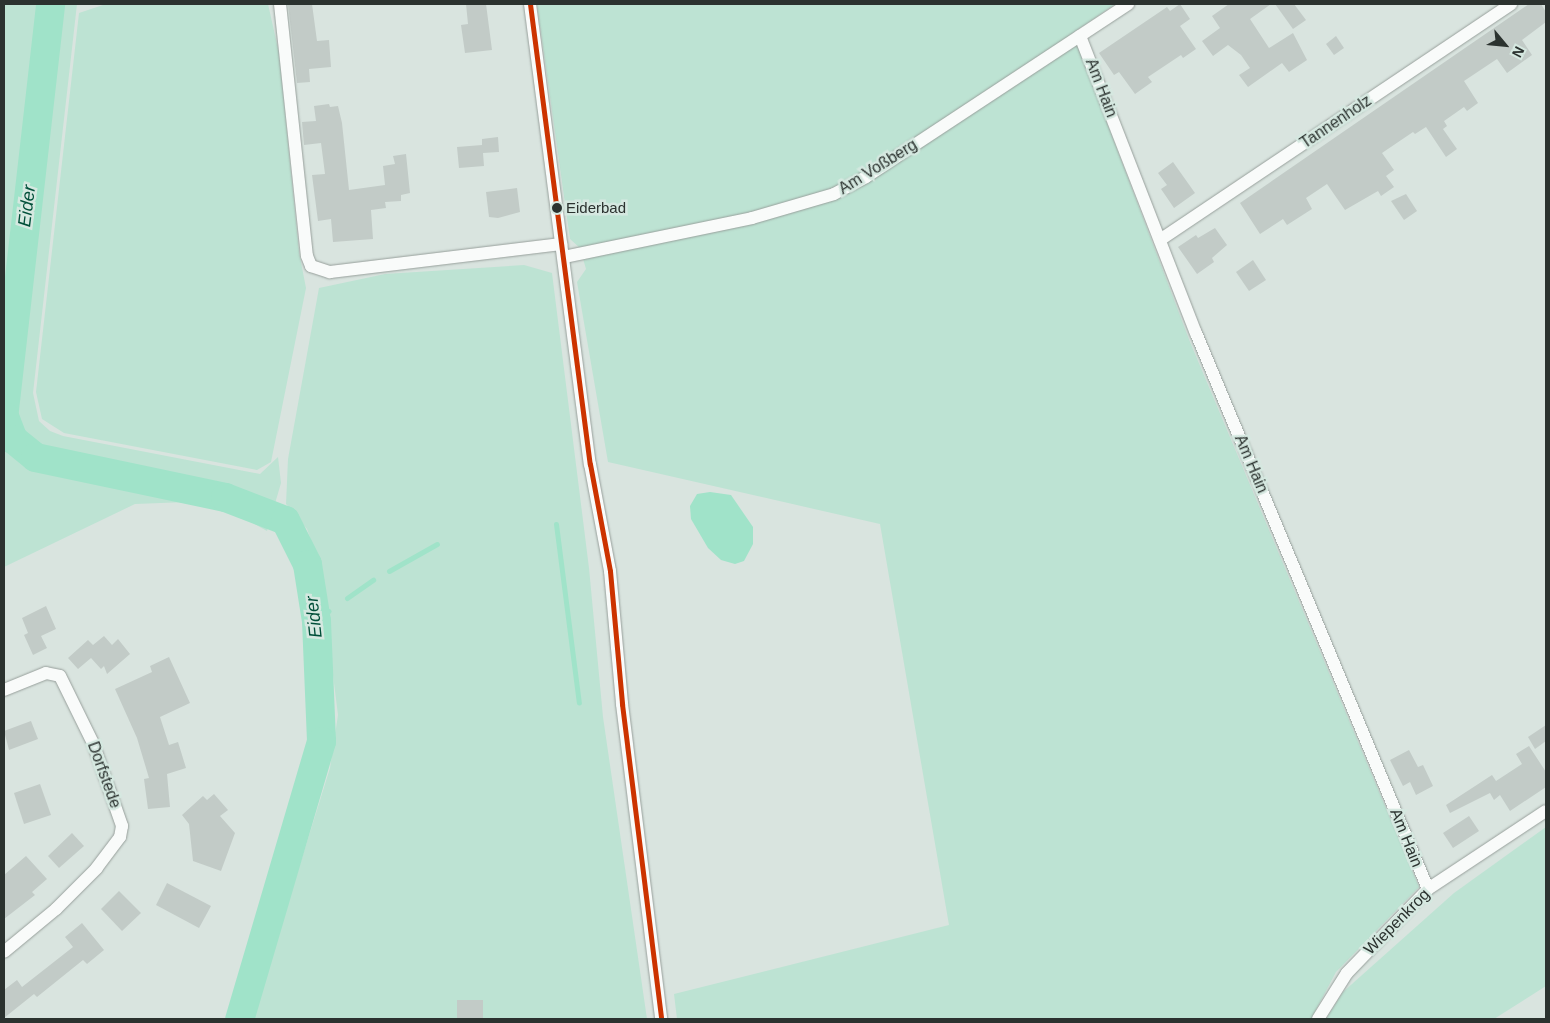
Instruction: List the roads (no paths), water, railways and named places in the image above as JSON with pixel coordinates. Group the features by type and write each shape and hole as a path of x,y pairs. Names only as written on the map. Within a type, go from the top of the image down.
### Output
{"street":[{"path":"280,4 307,256 311,266 330,272 561,244"},
{"path":"530,4 590,464 610,571 622,704 661,1019"},
{"name":"Am Voßberg","path":"564,257 752,218 834,194 866,177 1128,4"},
{"name":"Tannenholz","path":"1160,240 1511,4"},
{"name":"Am Hain","path":"1080,36 1196,333 1428,889"},
{"name":"Dorfstede","path":"4,690 46,673 60,676 93,744 122,826 120,837 97,868 56,909 4,952"},
{"name":"Wiepenkrog","path":"1318,1019 1347,973 1428,889 1546,810"}],"waterway":[{"name":"Eider","path":"4,409 50,4"},
{"name":"Eider","path":"4,416 13,439 35,457 225,497 285,520 307,564 316,621 321,741 239,1019"},
{"path":"556,524 579,703"},
{"path":"389,571 437,544"},
{"path":"347,598 373,580"},
{"path":"316,621 329,611"}],"place":[{"name":"Eiderbad","path":"557,208"}]}
